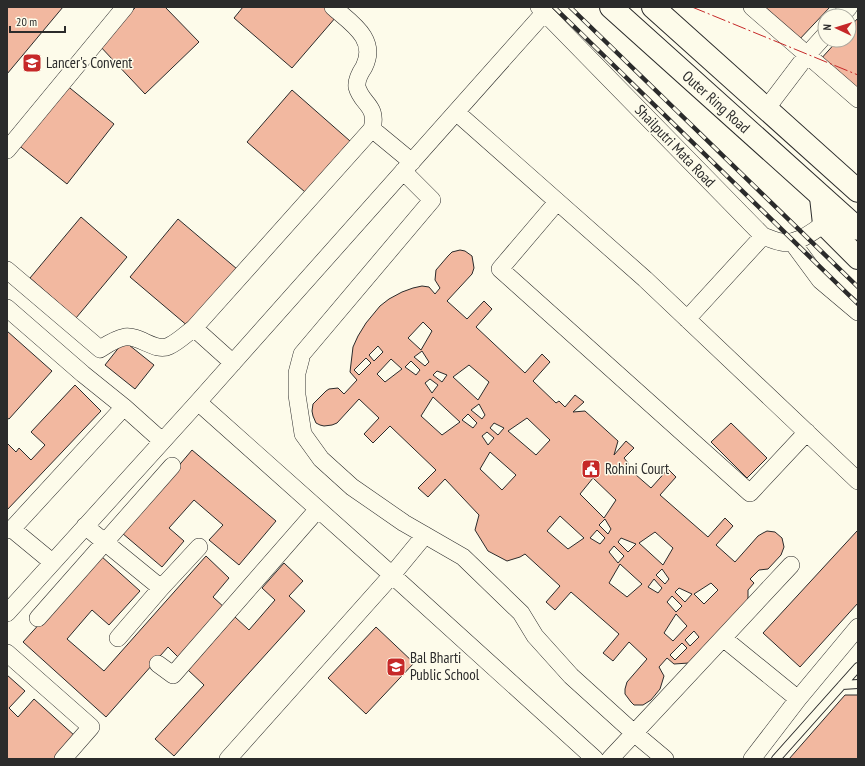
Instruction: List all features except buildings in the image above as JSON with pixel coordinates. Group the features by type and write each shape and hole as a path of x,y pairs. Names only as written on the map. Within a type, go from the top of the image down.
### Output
{"main road":[{"name":"Outer Ring Road","path":"610,7 858,229"},
{"name":"Outer Ring Road","path":"653,7 858,191"},
{"path":"837,173 858,181"},
{"path":"822,196 824,224 858,258"}],"street":[{"path":"7,150 125,7"},
{"path":"7,270 100,349 115,340 127,337 141,339 155,347 168,347 194,328 372,129 374,120 372,111 358,88 357,82 366,62 368,50 366,40 361,33 332,7"},
{"path":"752,7 858,99"},
{"path":"7,613 233,363 456,112 542,10"},
{"name":"Shailputri Mata Road","path":"542,10 762,236 780,242 792,242"},
{"path":"766,109 817,44"},
{"path":"456,112 644,279 858,481"},
{"path":"372,129 408,166 432,200 302,354 296,372 297,395 303,434 321,458 352,487 404,523 464,556 521,613 535,636 571,676 665,759"},
{"path":"557,202 500,269 750,492 807,432"},
{"path":"824,224 806,236 792,242 820,280 858,312"},
{"path":"687,319 762,236"},
{"path":"7,308 162,441"},
{"path":"194,328 233,363"},
{"path":"198,402 595,759"},
{"path":"52,562 9,529 124,407"},
{"path":"38,618 106,543 172,466"},
{"path":"158,664 173,676 318,509"},
{"path":"85,526 161,588"},
{"path":"228,759 392,575 425,535"},
{"path":"118,638 199,547"},
{"path":"610,759 791,565"},
{"path":"752,759 798,699 858,627"},
{"path":"723,638 798,699"},
{"path":"7,653 91,727 63,759"}],"lane":[{"path":"776,759 858,667"},
{"path":"842,685 858,684"}],"railway":[{"path":"554,7 858,304"},
{"path":"570,7 858,287"}],"power":[{"path":"692,7 858,75"}],"place":[{"name":"Lancer's Convent","path":"32,63"},
{"name":"Rohini Court","path":"591,469"},
{"name":"Bal Bharti Public School","path":"396,667"}]}
